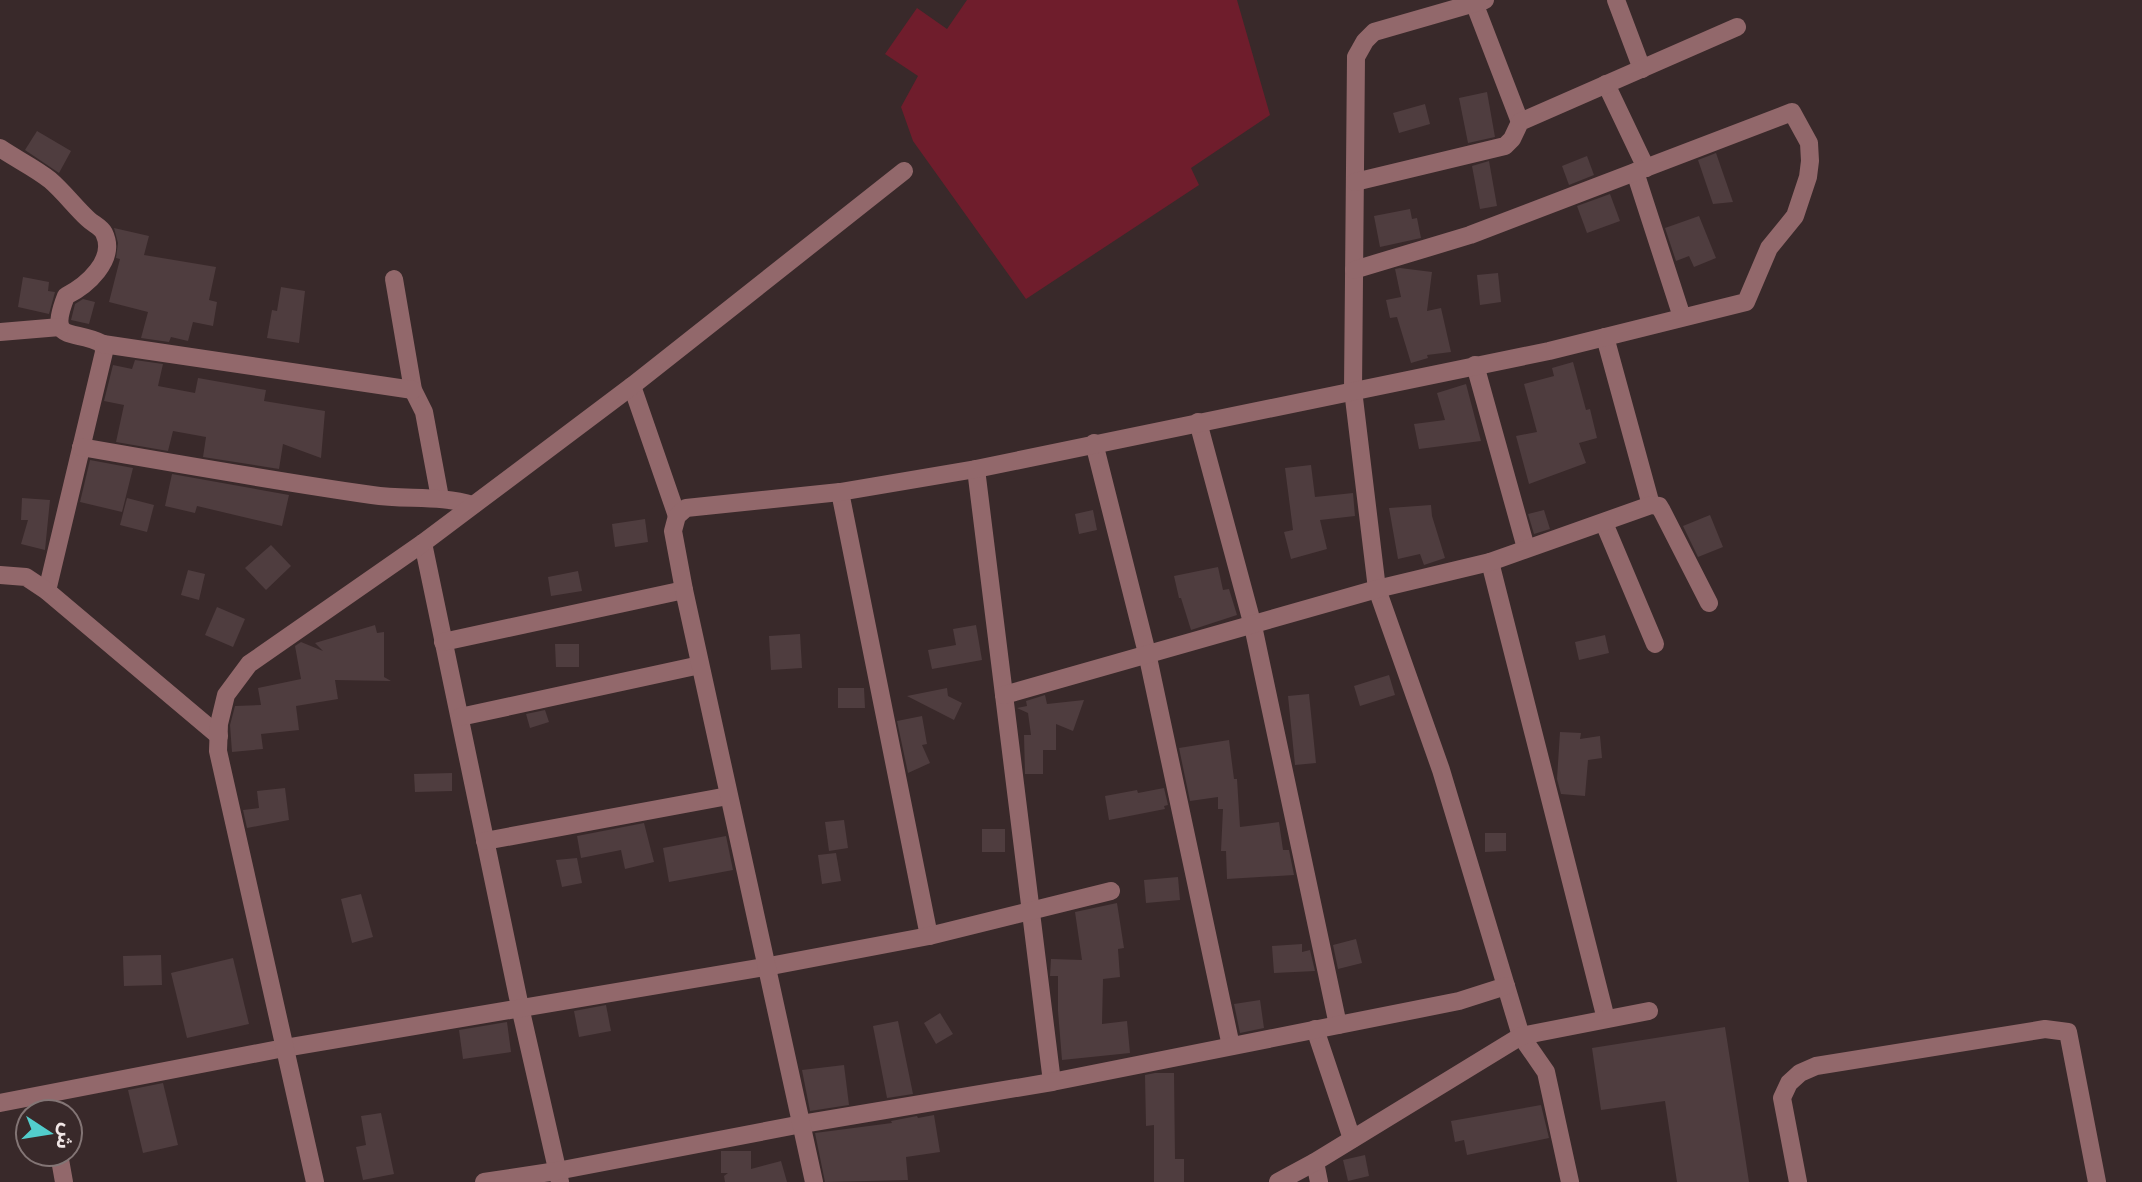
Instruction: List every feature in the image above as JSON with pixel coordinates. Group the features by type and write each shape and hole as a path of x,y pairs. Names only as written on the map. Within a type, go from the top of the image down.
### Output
{"street":[{"path":"1616,0 1642,69"},
{"path":"1520,122 1477,1 1374,32 1364,41 1356,57 1353,390 1377,589 1441,770 1521,1036 1546,1072 1570,1182"},
{"path":"1355,182 1505,146 1512,139 1520,122 1737,27"},
{"path":"1606,85 1640,170 1682,317"},
{"path":"814,1182 684,590 673,531 677,516 686,508 840,492 976,469 1549,351 1746,302 1769,248 1794,216 1808,177 1809,143 1792,113 1470,235 1354,270"},
{"path":"0,148 50,180 105,235 107,247 97,273 80,289 66,296 59,315 60,327 66,334 103,344 413,390"},
{"path":"315,1182 218,751 219,724 226,695 249,664 423,543 632,386 904,171"},
{"path":"394,279 413,390 424,412 440,498"},
{"path":"0,332 60,327"},
{"path":"1605,337 1651,505"},
{"path":"47,591 104,352 103,344"},
{"path":"1475,365 1527,548"},
{"path":"632,386 677,516"},
{"path":"1198,422 1253,626 1338,1025"},
{"path":"1094,443 1147,653 1231,1046"},
{"path":"81,447 225,473 389,498 440,498 473,505"},
{"path":"976,469 1052,1082"},
{"path":"840,492 929,936"},
{"path":"1004,695 1377,589 1490,562 1651,505 1659,506 1662,510 1709,603"},
{"path":"1604,523 1655,644"},
{"path":"423,543 520,1007 559,1177"},
{"path":"1490,562 1606,1019"},
{"path":"0,575 26,578 47,591 219,736"},
{"path":"443,642 684,590"},
{"path":"460,717 700,665"},
{"path":"485,841 728,796"},
{"path":"75,1098 284,1048 765,967 929,936 1111,891"},
{"path":"484,1182 559,1177 802,1124 1052,1082 1459,1001 1506,986"},
{"path":"1278,1182 1521,1036 1649,1011"},
{"path":"1315,1029 1352,1139"},
{"path":"1798,1182 1782,1098 1788,1083 1800,1073 1816,1066 2045,1029 2068,1032 2097,1182"},
{"path":"1315,1162 1319,1182"}],"shaded area":[{"path":"967,0 1237,0 1270,115 1191,168 1199,185 1026,299 913,141 901,107 918,76 885,54 917,8 947,29"}],"building":[{"path":"1487,92 1495,137 1468,143 1459,98"},
{"path":"1425,104 1430,124 1399,133 1393,113"},
{"path":"37,131 71,151 59,173 25,150"},
{"path":"1716,153 1733,202 1713,204 1698,160"},
{"path":"1587,156 1594,175 1569,185 1562,166"},
{"path":"1489,161 1497,206 1480,209 1472,166"},
{"path":"1610,194 1620,221 1587,233 1577,206"},
{"path":"1410,209 1412,219 1417,218 1421,238 1380,247 1374,216"},
{"path":"1699,216 1716,258 1694,267 1689,256 1676,261 1665,228"},
{"path":"114,228 149,236 144,255 216,267 209,300 217,302 213,326 193,322 188,341 171,337 169,342 141,338 148,312 109,302 120,259 116,258 118,243"},
{"path":"1395,269 1432,272 1427,311 1441,308 1451,352 1427,355 1428,358 1411,363 1397,317 1390,318 1386,300 1401,297"},
{"path":"1498,273 1501,302 1480,305 1477,275"},
{"path":"23,277 49,282 48,291 55,292 49,314 18,307"},
{"path":"281,287 305,291 299,343 267,338 272,310 277,311"},
{"path":"83,299 95,302 89,324 71,320 75,304"},
{"path":"135,360 163,364 158,386 195,393 198,378 266,390 264,401 325,411 321,458 283,444 279,469 203,457 206,437 173,431 168,451 116,442 124,405 104,401 113,365 132,369"},
{"path":"1573,362 1597,438 1579,443 1586,463 1529,484 1516,436 1537,432 1524,384 1554,376 1552,368"},
{"path":"1466,384 1481,441 1419,449 1414,424 1445,420 1437,393"},
{"path":"90,460 133,468 122,512 80,502"},
{"path":"1311,465 1315,497 1353,493 1355,516 1320,520 1327,549 1291,559 1284,532 1293,530 1285,468"},
{"path":"172,474 289,495 282,526 197,506 195,513 165,506"},
{"path":"22,498 50,500 45,550 21,544 28,520 21,520"},
{"path":"127,498 154,505 147,532 120,525"},
{"path":"1431,505 1445,558 1424,565 1420,554 1398,559 1389,508"},
{"path":"1093,510 1097,530 1079,534 1075,514"},
{"path":"1544,510 1550,529 1534,534 1528,514"},
{"path":"1710,515 1723,547 1698,557 1683,526"},
{"path":"645,519 648,542 615,547 612,524"},
{"path":"271,545 291,566 266,590 245,568"},
{"path":"1218,567 1223,590 1229,589 1237,615 1191,630 1174,576"},
{"path":"188,570 205,574 199,600 181,595"},
{"path":"578,571 582,591 551,596 548,577"},
{"path":"217,607 245,619 233,647 205,635"},
{"path":"375,625 377,633 384,632 384,677 391,681 335,680 338,699 296,706 299,730 261,734 263,749 232,752 230,725 235,706 261,705 258,688 301,679 295,646 301,642 323,651 315,643"},
{"path":"976,625 982,660 932,669 928,650 956,645 953,629"},
{"path":"800,634 802,668 771,670 769,636"},
{"path":"1605,635 1609,653 1579,660 1575,642"},
{"path":"555,644 579,644 579,667 556,667"},
{"path":"1389,675 1395,695 1360,706 1354,686"},
{"path":"838,688 864,688 865,708 838,708"},
{"path":"947,688 948,696 962,703 954,720 907,696"},
{"path":"1309,694 1316,763 1295,765 1288,696"},
{"path":"1045,695 1047,704 1084,700 1073,731 1056,724 1056,750 1043,750 1043,774 1025,774 1024,735 1031,735 1028,713 1017,708 1027,706 1026,701"},
{"path":"545,710 549,722 530,728 526,714"},
{"path":"922,716 927,744 922,745 930,763 908,773 897,721"},
{"path":"1560,732 1581,733 1580,739 1600,736 1602,758 1588,760 1585,796 1561,794 1557,779"},
{"path":"1229,740 1234,779 1237,779 1240,827 1279,822 1283,850 1289,850 1294,875 1227,879 1226,851 1221,851 1223,809 1218,809 1218,797 1190,801 1179,748"},
{"path":"452,773 452,791 415,792 414,774"},
{"path":"285,788 289,820 247,828 243,810 259,808 257,791"},
{"path":"1164,788 1168,805 1164,806 1165,809 1109,820 1105,796"},
{"path":"844,820 848,848 829,851 825,822"},
{"path":"644,823 654,862 625,869 621,850 581,858 577,836"},
{"path":"982,829 1005,829 1005,852 982,852"},
{"path":"1485,833 1506,833 1506,851 1485,852"},
{"path":"726,836 733,870 669,882 663,848"},
{"path":"836,853 841,881 822,884 818,855"},
{"path":"577,858 582,883 562,887 556,860"},
{"path":"1178,877 1180,900 1146,903 1144,880"},
{"path":"361,894 373,937 352,943 341,899"},
{"path":"1117,903 1124,948 1118,949 1120,977 1103,979 1102,1024 1127,1021 1130,1053 1062,1060 1058,976 1050,976 1051,959 1082,960 1075,912"},
{"path":"1356,939 1362,963 1338,969 1333,945"},
{"path":"1302,944 1302,952 1310,950 1315,971 1274,973 1272,946"},
{"path":"161,955 162,985 124,986 123,956"},
{"path":"233,958 249,1024 187,1038 171,973"},
{"path":"1260,1000 1264,1028 1240,1033 1234,1004"},
{"path":"606,1005 611,1031 579,1037 574,1011"},
{"path":"940,1013 953,1034 936,1044 924,1023"},
{"path":"898,1021 913,1094 887,1098 873,1026"},
{"path":"507,1022 511,1052 463,1059 459,1030"},
{"path":"1725,1027 1749,1182 1677,1182 1665,1101 1601,1110 1592,1048"},
{"path":"844,1065 849,1105 810,1111 802,1070"},
{"path":"1174,1073 1175,1159 1184,1159 1184,1182 1154,1182 1154,1125 1146,1126 1145,1075"},
{"path":"163,1083 178,1145 143,1153 128,1090"},
{"path":"1541,1105 1549,1138 1467,1155 1464,1140 1455,1142 1451,1121"},
{"path":"381,1113 394,1174 363,1180 356,1147 366,1145 361,1116"},
{"path":"934,1115 940,1152 906,1157 908,1180 825,1182 815,1133"},
{"path":"721,1151 751,1151 751,1169 781,1161 787,1182 725,1182 724,1176 728,1173 721,1173"},
{"path":"1365,1155 1369,1176 1348,1181 1343,1160"}]}
